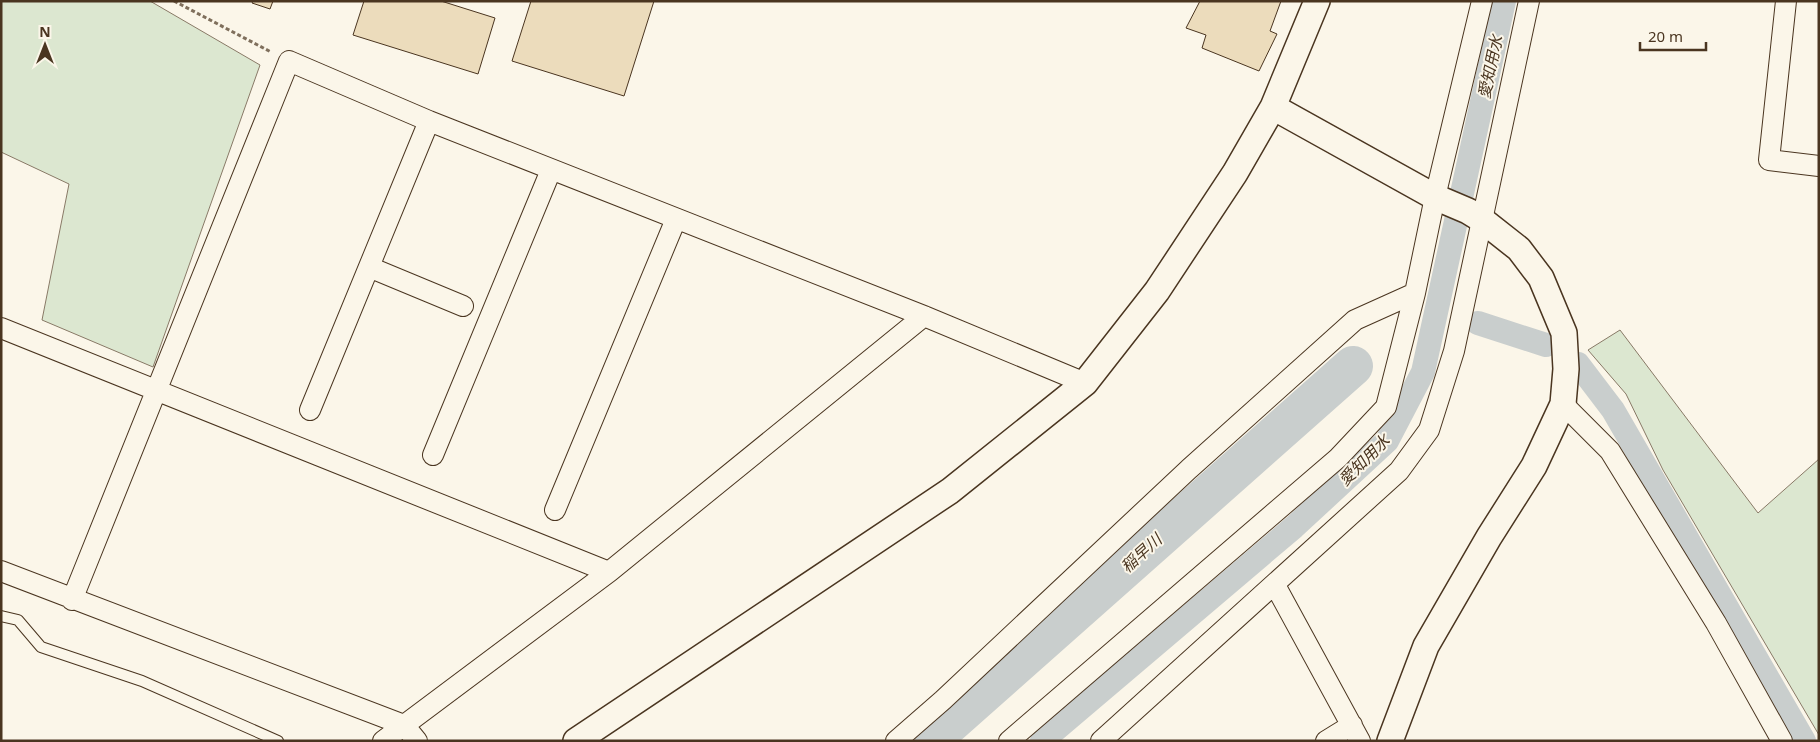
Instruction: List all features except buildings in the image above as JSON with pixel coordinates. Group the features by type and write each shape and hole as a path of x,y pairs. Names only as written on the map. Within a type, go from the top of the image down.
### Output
{"street":[{"path":"576,741 950,491 1085,383 1157,290 1235,173 1273,107 1317,1"},
{"path":"1009,741 1338,458 1386,407 1415,293 1482,1"},
{"path":"1101,741 1399,472 1429,430 1454,351 1475,215 1529,1"},
{"path":"1786,1 1769,160 1819,166"},
{"path":"72,600 289,61 429,121 924,316 1085,383"},
{"path":"1273,107 1436,197 1475,215 1519,249 1541,278 1564,333 1566,369 1563,404 1534,466 1489,537 1426,646 1390,741"},
{"path":"310,410 429,121"},
{"path":"433,455 551,170"},
{"path":"555,510 676,219"},
{"path":"369,267 463,306"},
{"path":"896,741 943,700 1189,469 1355,320 1415,293"},
{"path":"383,741 609,572 924,316"},
{"path":"1,328 609,572"},
{"path":"1563,404 1610,451 1716,623 1782,741"},
{"path":"1,571 72,600 404,726 416,741"},
{"path":"1275,585 1356,733 1326,741"}],"lane":[{"path":"1,616 18,620 41,647 142,681 278,741"}],"path":[{"path":"174,1 289,61"}],"green space":[{"path":"1,1 150,1 260,65 153,367 42,320 69,184 1,152"},
{"path":"1620,330 1758,513 1819,459 1819,735 1663,470 1626,394 1588,350"}],"waterway":[{"name":"愛知用水","path":"1042,741 1294,527 1387,441 1423,372 1504,1"},
{"path":"1478,323 1546,345"},
{"path":"1578,364 1613,410 1804,741"},
{"name":"稲早川","path":"930,741 1353,366"}]}
